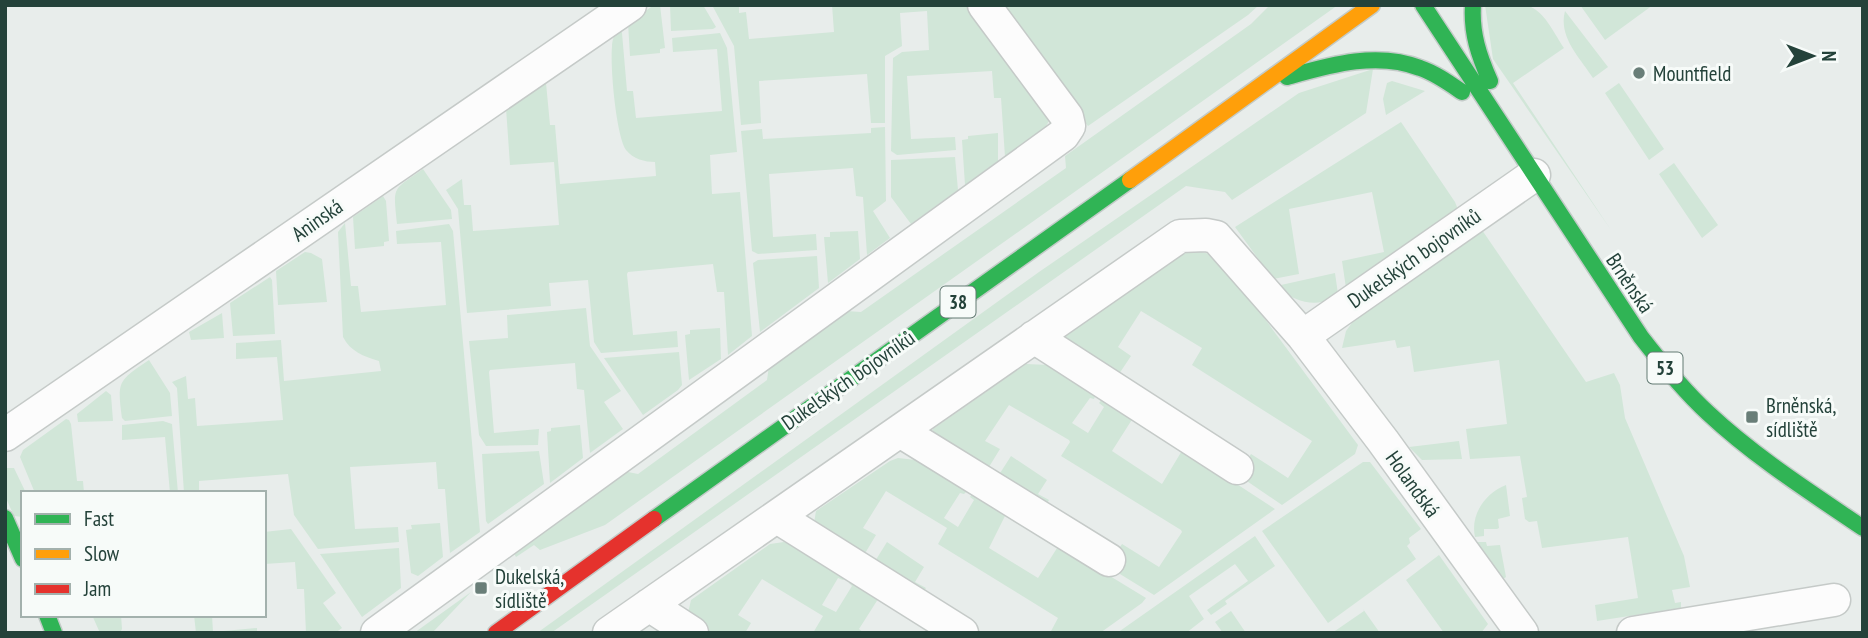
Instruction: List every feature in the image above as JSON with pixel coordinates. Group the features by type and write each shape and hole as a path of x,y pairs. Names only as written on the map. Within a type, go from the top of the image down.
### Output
{"main road":[{"name":"Dukelských bojovníků","path":"496,633 1372,5"},
{"name":"Brněnská","path":"1423,5 1641,337 1689,395 1751,450 1863,528"},
{"path":"1472,5 1474,43 1528,166"},
{"path":"1431,56 1528,166"},
{"path":"1268,82 1351,61 1381,59 1419,67 1439,76 1462,92"},
{"path":"5,518 21,554"}],"street":[{"name":"Aninská","path":"5,435 630,5"},
{"path":"377,633 1063,135 1069,126 1067,117 984,5"},
{"name":"Dukelských bojovníků","path":"1303,336 1528,166"},
{"path":"609,633 1180,236 1216,237 1303,336"},
{"name":"Holandská","path":"1303,336 1522,633"},
{"path":"1034,337 1237,468"},
{"path":"900,430 1109,561"},
{"path":"777,517 962,633"},
{"path":"1633,633 1834,600"},
{"path":"649,605 692,633"}],"green space":[{"path":"1514,4 1531,7 1546,20 1564,48 1513,83 1611,230 1493,59 1485,5"},
{"path":"654,5 660,5 665,48 660,49 660,53 630,56 628,23"},
{"path":"670,5 703,5 716,27 671,31"},
{"path":"712,5 739,5 739,13 746,12 749,39 834,32 832,5 971,5 1049,115 1049,121 1045,128 1005,157 1001,98 994,98 992,71 907,76 911,139 955,137 956,150 897,155 891,151 893,58 902,52 929,50 927,11 900,13 902,46 885,56 885,123 871,123 867,74 759,81 761,123 741,125 734,46"},
{"path":"1002,5 1259,5 1088,126 1044,72"},
{"path":"1270,5 1338,5 605,525 540,550 534,545 516,557 512,550 623,471 638,474 767,380 769,366 846,311 861,312 1066,168 1065,156 1251,24"},
{"path":"1580,5 1653,5 1605,40"},
{"path":"1565,11 1608,67 1593,78 1567,38"},
{"path":"620,27 627,91 633,91 636,118 722,111 717,49 673,52 672,38 720,33 727,48 737,152 710,155 712,194 740,192 752,336 728,355 724,292 717,292 713,264 627,274 633,335 677,331 678,347 601,353 594,342 588,280 549,283 551,306 467,313 458,209 446,190 462,179 464,205 471,205 473,231 559,225 554,162 510,165 506,108 546,83 550,125 555,125 560,184 656,176 655,162 632,156 622,142 619,130 614,100 612,44"},
{"path":"1373,69 1366,113 1232,200 1225,192 1186,186 551,633 537,633 1039,272 1299,93"},
{"path":"1392,81 1425,91 1386,115 1383,99 1387,83"},
{"path":"1619,83 1664,149 1649,160 1605,93"},
{"path":"1401,122 1455,202 1457,213 1346,288 1342,261 1384,252 1372,192 1289,209 1299,274 1273,279 1235,227"},
{"path":"885,127 886,201 873,211 890,238 867,255 863,197 856,196 853,168 769,174 773,237 816,234 817,250 758,254 752,251 741,131 762,129 763,139 871,133 871,128"},
{"path":"998,133 998,161 965,185 962,140 968,139 968,136"},
{"path":"955,157 958,190 911,224 891,197 891,160"},
{"path":"1674,163 1718,225 1702,238 1659,174"},
{"path":"423,169 451,210 452,219 397,224 397,190"},
{"path":"383,196 386,201 389,241 384,242 384,246 355,249 353,217"},
{"path":"345,223 351,286 358,286 361,312 446,305 441,242 397,244 396,231 449,224 453,231 480,532 450,553 445,489 438,489 436,462 350,467 355,529 398,527 399,542 318,549 294,515 288,474 199,481 199,491 184,491 177,388 172,382 186,376 188,399 195,398 197,426 283,420 277,357 236,359 236,343 281,340 284,381 381,371 379,361 358,353 343,337 338,232"},
{"path":"1482,230 1586,382 1614,373 1620,385 1625,418 1684,556 1690,587 1672,590 1675,603 1681,602 1681,608 1597,621 1595,605 1638,598 1628,537 1542,548 1537,521 1529,522 1525,519 1522,498 1527,497 1520,456 1470,459 1466,429 1507,424 1499,360 1414,372 1410,346 1397,348 1395,340 1342,348 1346,331 1357,316"},
{"path":"858,231 860,259 828,283 824,237 830,237 830,232"},
{"path":"1197,251 1214,255 1225,265 1358,445 1355,454 1282,505 1238,475 1251,454 1288,478 1312,441 1192,365 1202,348 1141,311 1118,347 1131,356 1115,380 1066,349 1066,336 1182,254"},
{"path":"305,252 322,259 327,302 278,305 276,271"},
{"path":"817,256 819,288 760,332 753,263 758,260"},
{"path":"1335,273 1338,294 1322,302 1300,300 1280,288 1281,285"},
{"path":"270,277 275,334 233,336 230,303"},
{"path":"586,308 590,346 621,391 604,402 623,429 590,453 584,390 577,389 575,363 490,370 494,433 539,429 538,445 486,446 479,435 469,341 508,338 507,315"},
{"path":"222,313 224,338 191,340 189,332"},
{"path":"720,328 721,359 689,380 685,335 690,334 690,330"},
{"path":"679,352 682,385 643,415 604,358"},
{"path":"149,360 170,393 172,416 125,421 120,406 122,383"},
{"path":"1026,364 1049,365 1059,369 1096,394 1072,423 1088,433 1104,407 1099,403 1103,398 1133,418 1112,451 1162,484 1183,449 1275,509 1154,595 1107,566 1122,544 1159,567 1181,530 1061,456 1069,440 1009,405 985,441 1000,449 984,475 931,442 933,429"},
{"path":"106,391 111,395 113,421 78,422 77,414"},
{"path":"66,419 69,420 77,481 83,481 84,491 34,491 20,457 23,450"},
{"path":"163,421 172,424 178,491 170,491 165,437 122,440 122,425"},
{"path":"580,425 583,458 550,483 547,432 551,431 551,428"},
{"path":"1459,441 1462,459 1422,460 1409,447"},
{"path":"539,451 544,484 488,524 482,454"},
{"path":"1011,456 1047,480 1038,494 1049,500 1043,511 995,481"},
{"path":"898,458 925,461 969,489 964,494 960,493 944,518 958,527 974,500 970,497 974,491 1007,512 989,548 1038,578 1059,545 1146,598 1100,633 1050,633 1058,618 938,544 947,528 886,491 863,528 876,535 861,560 813,529 816,511"},
{"path":"1363,462 1370,462 1421,529 1409,538 1410,543 1407,546 1416,559 1328,623 1262,531"},
{"path":"5,468 14,468 25,491 21,491 21,517 14,516 5,496"},
{"path":"1506,485 1510,516 1498,519 1499,528 1484,529 1484,536 1475,537 1475,521 1481,506 1492,493"},
{"path":"440,523 443,557 418,576 411,573 406,530 412,529 411,525"},
{"path":"291,529 336,593 323,603 342,628 335,633 306,633 304,589 297,589 295,562 266,564 266,532"},
{"path":"1255,536 1275,566 1225,601 1227,604 1211,615 1207,610 1248,581 1235,564 1189,596 1204,619 1186,633 1117,633"},
{"path":"784,542 802,549 847,577 843,580 838,578 822,605 836,612 852,586 849,583 852,580 880,596 859,629 864,633 813,633 823,616 762,579 738,615 751,623 745,633 710,633 687,617 691,600 770,544"},
{"path":"887,542 924,567 915,582 926,588 919,597 872,566"},
{"path":"1477,542 1486,542 1487,546 1500,545 1506,577 1503,579"},
{"path":"399,548 401,588 362,617 320,554"},
{"path":"1439,555 1488,624 1481,633 1444,633 1406,580"},
{"path":"471,592 433,632 414,633"},
{"path":"1363,609 1380,633 1332,633 1364,611"},
{"path":"1231,611 1246,633 1223,633 1215,622"},
{"path":"93,617 121,617 120,633 100,633"},
{"path":"194,617 212,617 213,632 257,628 257,633 196,633"}],"traffic: fast":[{"path":"1423,5 1641,337 1665,367 1726,429 1783,474 1863,528"},
{"path":"1473,5 1477,44 1490,81"},
{"path":"1287,77 1354,62 1387,61 1426,70 1462,92"},
{"path":"654,519 1130,180"},
{"path":"5,518 21,554"},
{"path":"48,617 54,633"}],"traffic: slow":[{"path":"1130,180 1372,5"}],"traffic: jam":[{"path":"496,633 654,519"}],"place":[{"name":"Mountfield","path":"1639,73"},
{"name":"Brněnská, sídliště","path":"1752,417"},
{"name":"Dukelská, sídliště","path":"481,588"}]}
